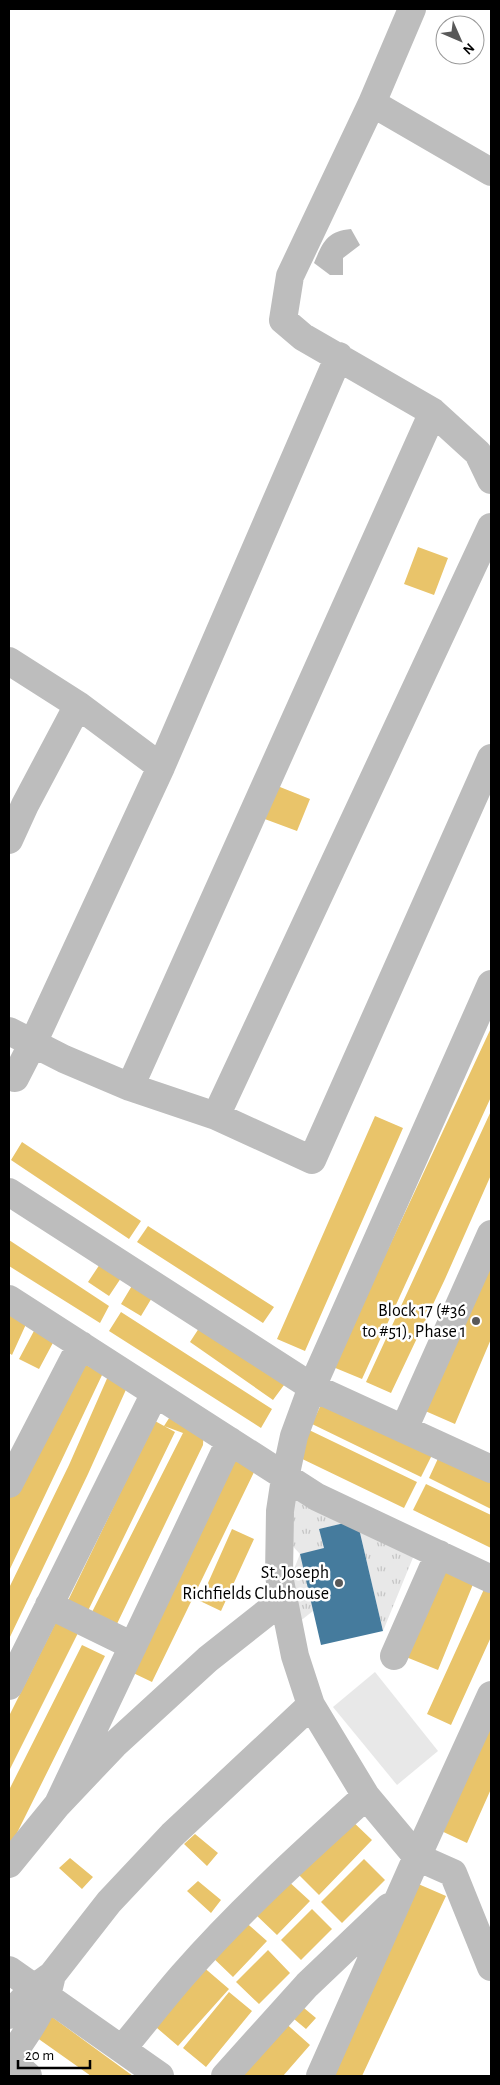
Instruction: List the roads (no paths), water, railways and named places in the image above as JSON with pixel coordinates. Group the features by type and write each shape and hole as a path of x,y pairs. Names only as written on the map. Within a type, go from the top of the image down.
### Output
{"street":[{"path":"412,9 372,103 290,276 283,320 303,337 339,356 432,412 478,453 491,480"},
{"path":"372,103 491,172"},
{"path":"15,1078 161,767 339,356"},
{"path":"130,1087 432,412"},
{"path":"216,1116 491,527"},
{"path":"9,661 78,705 161,767"},
{"path":"9,840 17,801 78,705"},
{"path":"9,1031 64,1059 130,1087 216,1116 312,1160 491,758"},
{"path":"491,984 312,1387 294,1436 280,1511 279,1576 295,1656 311,1705 366,1796 417,1857 453,1873 491,1967"},
{"path":"9,1192 312,1387 491,1469"},
{"path":"404,1430 491,1234"},
{"path":"9,1299 317,1497 491,1579"},
{"path":"9,1484 81,1345"},
{"path":"9,1686 155,1393"},
{"path":"58,1804 230,1441"},
{"path":"394,1656 439,1554"},
{"path":"10,1861 58,1804 114,1745 208,1659 284,1599"},
{"path":"49,1605 133,1646"},
{"path":"320,2076 491,1695"},
{"path":"9,2015 45,1987 109,1902 172,1835 311,1705"},
{"path":"122,2049 184,1975 239,1915 311,1845 366,1796"},
{"path":"226,2076 307,1985 399,1897"},
{"path":"9,1970 45,1987 122,2049 160,2076"},
{"path":"28,2076 9,2059 36,2019 45,1987"}],"place":[{"name":"Block 17 (#36 to #51), Phase 1","path":"476,1321"},
{"name":"St. Joseph Richfields Clubhouse","path":"339,1583"}]}
